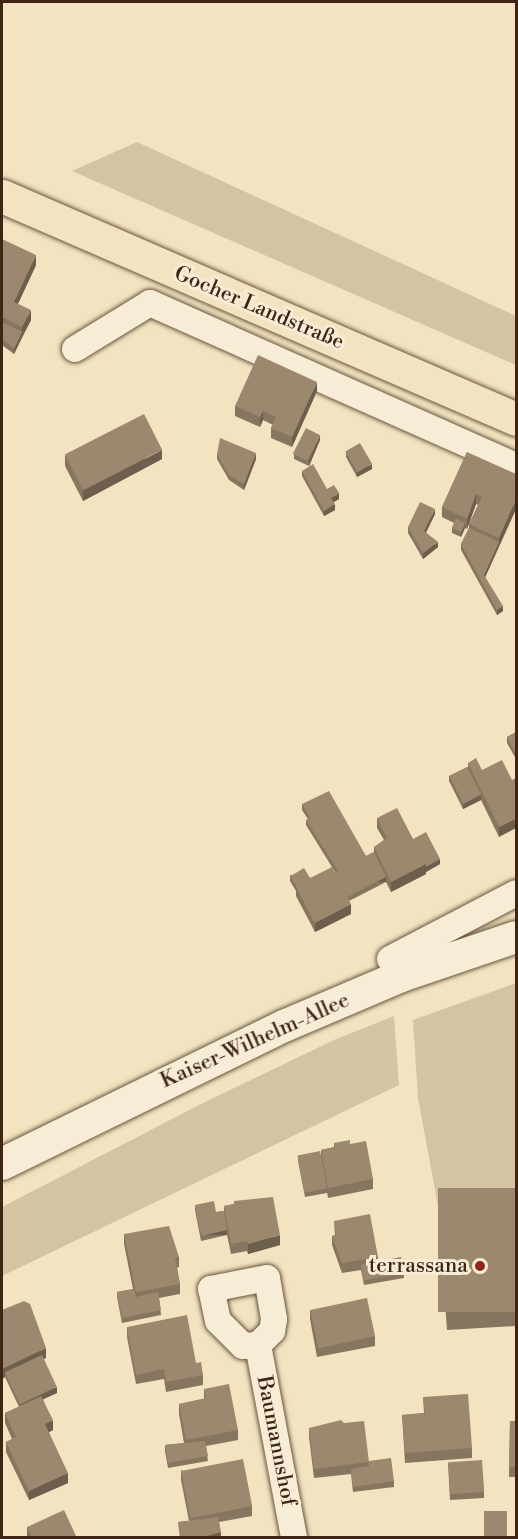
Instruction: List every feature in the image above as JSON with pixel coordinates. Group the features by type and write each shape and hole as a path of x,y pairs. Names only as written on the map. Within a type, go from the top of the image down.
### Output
{"main road":[{"name":"Gocher Landstraße","path":"2,196 516,419"}],"street":[{"name":"Gocher Landstraße","path":"75,349 150,303 516,466"},
{"path":"390,959 516,893"},
{"name":"Kaiser-Wilhelm-Allee","path":"2,1164 284,1026 401,976 516,937"},
{"name":"Baumannshof","path":"258,1345 294,1538"}],"shaded area":[{"path":"137,142 516,316 516,365 72,171"},
{"path":"516,983 516,1202 438,1206 418,1098 413,1020"},
{"path":"394,1016 399,1085 2,1276 2,1207 201,1104 334,1040"}],"building":[{"path":"2,239 36,255 14,302 31,310 22,327 2,317"},
{"path":"2,322 22,332 14,349 2,339"},
{"path":"258,355 317,382 292,437 271,428 276,417 263,411 260,417 235,406"},
{"path":"144,414 162,450 83,490 65,454"},
{"path":"306,428 320,435 307,461 293,454"},
{"path":"220,438 256,453 244,484 229,475 217,454"},
{"path":"360,443 372,464 357,472 345,451"},
{"path":"467,452 516,474 516,499 499,538 469,524 482,497 476,494 467,519 442,507"},
{"path":"313,464 327,489 334,485 339,493 331,498 335,504 324,511 302,471"},
{"path":"420,502 435,509 424,531 438,542 423,553 408,527"},
{"path":"456,519 465,523 461,532 452,528"},
{"path":"469,528 499,542 484,575 503,606 497,610 461,544"},
{"path":"516,732 516,754 507,737"},
{"path":"476,758 482,770 502,760 512,780 516,778 516,818 499,827 468,763"},
{"path":"467,767 481,795 463,804 449,776"},
{"path":"329,791 366,856 374,852 386,877 347,897 334,872 338,871 306,820 310,818 302,804"},
{"path":"397,808 426,864 391,882 374,847 387,838 377,818"},
{"path":"426,832 440,859 426,867 413,839"},
{"path":"332,867 351,904 315,923 295,886"},
{"path":"304,868 310,878 296,887 290,876"},
{"path":"350,1140 350,1144 366,1141 373,1179 328,1188 321,1150 335,1147 334,1143"},
{"path":"320,1151 327,1188 305,1193 297,1155"},
{"name":"terrassana","path":"438,1188 516,1188 516,1312 438,1312"},
{"path":"273,1197 280,1235 248,1244 247,1241 231,1244 224,1206 234,1204 234,1201"},
{"path":"214,1201 216,1212 224,1211 227,1230 201,1236 195,1205"},
{"path":"370,1214 378,1257 342,1263 332,1236 336,1235 334,1221"},
{"path":"169,1226 179,1257 175,1258 180,1284 136,1292 124,1234"},
{"path":"401,1257 404,1273 364,1281 361,1265"},
{"path":"134,1289 136,1297 158,1292 161,1310 122,1318 117,1292"},
{"path":"367,1298 375,1336 318,1348 310,1310"},
{"path":"24,1301 30,1304 46,1348 2,1369 2,1310"},
{"path":"187,1315 196,1363 201,1362 203,1375 166,1382 164,1369 136,1375 127,1327"},
{"path":"42,1355 57,1387 20,1404 5,1372"},
{"path":"229,1384 238,1430 186,1440 179,1404 206,1398 204,1389"},
{"path":"468,1394 472,1448 405,1453 402,1415 425,1413 423,1397"},
{"path":"41,1396 53,1420 45,1424 68,1473 29,1491 6,1442 16,1437 5,1413"},
{"path":"341,1420 344,1423 364,1421 369,1462 314,1469 309,1428"},
{"path":"510,1421 516,1421 516,1467 509,1467"},
{"path":"205,1441 208,1456 168,1463 165,1445"},
{"path":"391,1458 394,1481 353,1487 351,1469 369,1466 369,1461"},
{"path":"243,1459 252,1506 190,1518 181,1471"},
{"path":"482,1460 484,1492 450,1494 448,1462"},
{"path":"64,1510 77,1538 32,1538 27,1527"},
{"path":"484,1511 507,1511 507,1538 484,1538"},
{"path":"218,1517 221,1532 200,1538 181,1538 178,1522"}],"place":[{"name":"terrassana","path":"480,1266"}]}
